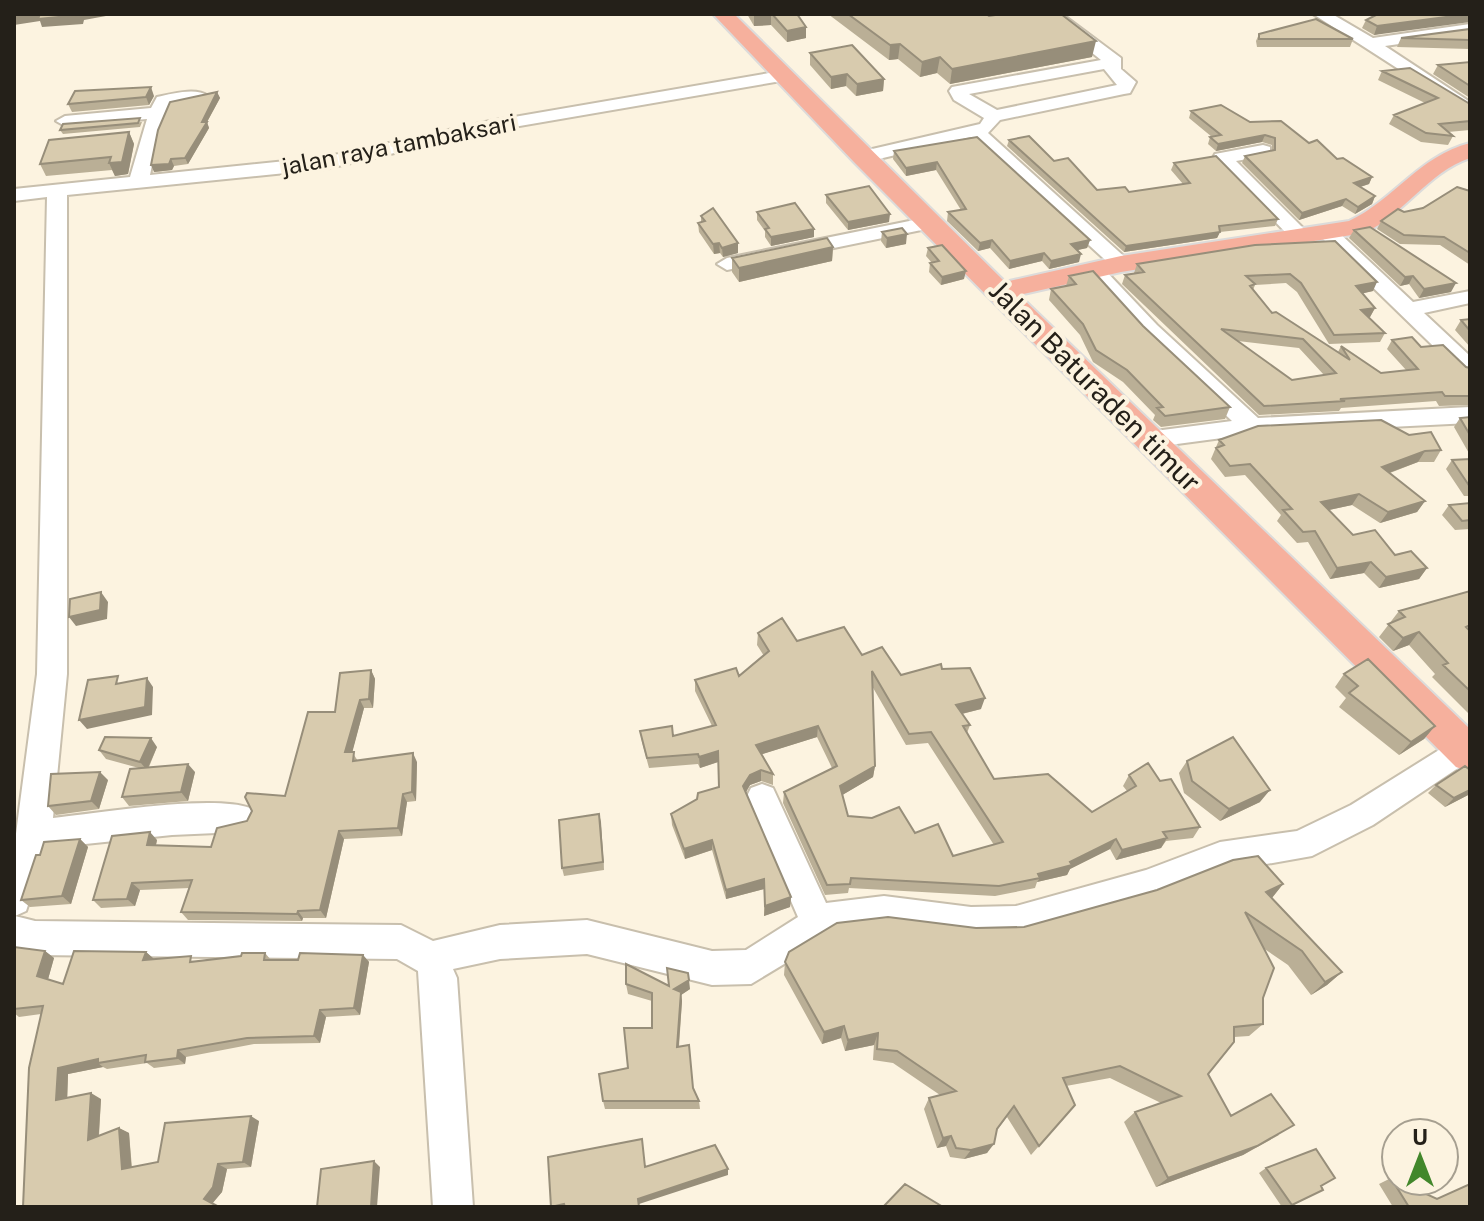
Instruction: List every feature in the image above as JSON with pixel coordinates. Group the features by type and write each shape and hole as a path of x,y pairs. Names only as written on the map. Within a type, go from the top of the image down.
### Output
{"main road":[{"name":"Jalan Baturaden timur","path":"723,14 781,76 1001,291 1147,440 1466,751"},
{"path":"1001,291 1121,264 1328,233 1372,222 1437,161 1470,150"}],"street":[{"path":"1052,14 1115,62"},
{"path":"1321,14 1467,105"},
{"path":"1370,43 1470,29"},
{"path":"1115,62 1112,70 1127,82 1124,89 994,116 960,96 958,91 1021,78 1115,62"},
{"name":"jalan raya tambaksari","path":"14,195 325,163 528,119 781,76"},
{"path":"1021,78 1055,104"},
{"path":"139,182 139,145 166,99 199,96"},
{"path":"65,121 158,113"},
{"path":"862,157 986,128 994,116"},
{"path":"975,131 1121,264"},
{"path":"1263,151 1222,158 1301,237"},
{"path":"14,900 35,835 52,674 57,192"},
{"path":"1264,198 1291,192"},
{"path":"727,264 929,223"},
{"path":"1328,233 1470,369"},
{"path":"1094,270 1149,330 1252,426"},
{"path":"1406,310 1470,297"},
{"path":"1147,440 1252,426 1470,415"},
{"path":"431,959 460,949 500,942 587,937 712,968 751,967 818,924 847,914 884,912 971,923 1016,922 1146,886 1220,857 1300,845 1362,815 1466,751"},
{"path":"762,798 818,924"},
{"path":"35,835 172,820 239,818"},
{"path":"14,932 35,938 401,942 431,959 439,978 453,1207"}],"building":[{"path":"40,14 79,14 79,15 38,19"},
{"path":"772,14 797,14 806,27 787,31"},
{"path":"848,14 1061,14 1096,41 952,69 940,57 922,62 900,44 890,45"},
{"path":"1378,14 1469,14 1377,26 1366,20"},
{"path":"1316,19 1353,39 1259,39 1259,34"},
{"path":"1470,29 1470,40 1401,38"},
{"path":"852,45 884,79 857,84 847,74 831,77 810,53"},
{"path":"1470,62 1470,86 1438,65"},
{"path":"1410,68 1470,104 1470,121 1439,124 1453,136 1426,133 1394,115 1438,98 1382,71"},
{"path":"151,87 146,97 68,104 75,91"},
{"path":"217,92 202,122 207,122 185,158 171,159 169,164 151,165 158,130 170,102"},
{"path":"1221,105 1250,122 1281,121 1309,143 1317,140 1337,159 1343,158 1372,177 1354,183 1375,196 1358,207 1346,199 1302,213 1245,156 1275,150 1275,138 1265,135 1218,144 1210,137 1221,135 1191,111"},
{"path":"140,118 138,123 60,130 63,124"},
{"path":"129,132 122,162 109,163 111,157 40,164 49,140"},
{"path":"1029,136 1054,161 1068,158 1097,190 1125,187 1129,192 1190,183 1174,163 1216,156 1278,219 1219,226 1220,232 1126,246 1009,140"},
{"path":"977,137 1090,240 1071,244 1081,254 1051,261 1044,253 1010,261 992,240 980,243 948,212 966,209 937,162 906,168 894,151"},
{"path":"869,186 890,214 848,222 826,195"},
{"path":"1457,187 1470,191 1470,253 1444,237 1404,235 1381,221 1398,209 1404,212 1423,208"},
{"path":"795,203 814,229 771,237 765,229 769,228 757,212"},
{"path":"713,208 738,243 722,248 719,243 713,244 698,223 705,221 701,216"},
{"path":"1370,227 1456,283 1424,289 1413,276 1405,277 1354,230"},
{"path":"902,228 907,234 887,238 882,232"},
{"path":"827,238 833,247 739,268 732,258"},
{"path":"1335,241 1377,282 1356,286 1375,308 1361,310 1385,333 1334,335 1301,283 1290,274 1246,276 1255,284 1250,286 1272,313 1276,312 1350,360 1341,346 1381,373 1418,369 1392,340 1412,337 1421,347 1443,345 1470,368 1470,396 1445,396 1442,392 1264,406 1125,275 1144,272 1137,264 1255,245","holes":["1221,329 1303,339 1336,373 1292,380"]},
{"path":"942,245 966,271 942,277 930,263 939,261 928,248"},
{"path":"1093,271 1143,326 1230,407 1165,416 1157,408 1163,407 1127,370 1096,350 1083,324 1051,289 1076,284 1069,276"},
{"path":"1470,319 1470,331 1461,320"},
{"path":"1470,417 1470,435 1460,418"},
{"path":"1381,420 1409,435 1431,432 1441,450 1425,451 1382,467 1425,501 1388,512 1359,494 1321,502 1353,535 1375,530 1395,555 1411,551 1427,568 1386,577 1371,562 1337,568 1315,531 1303,532 1283,510 1292,509 1250,464 1230,466 1216,448 1224,445 1219,440 1258,426"},
{"path":"1470,459 1470,487 1452,460"},
{"path":"1470,503 1470,520 1462,521 1449,505"},
{"path":"1470,591 1470,625 1466,627 1470,631 1470,691 1443,665 1448,663 1419,632 1403,638 1388,624 1405,617 1399,611"},
{"path":"101,592 100,610 69,617 70,599"},
{"path":"782,618 797,641 844,627 862,655 882,647 901,675 941,664 942,669 970,668 985,698 956,705 970,725 963,726 994,779 1048,774 1092,812 1136,786 1129,775 1148,763 1160,781 1171,779 1200,827 1163,832 1167,838 1122,850 1116,839 1070,862 1072,865 1038,874 1040,878 999,886 851,878 850,884 827,885 784,792 837,766 818,726 756,745 773,774 761,770 750,775 743,786 791,897 765,906 764,879 726,890 712,840 684,849 671,814 697,799 698,793 719,787 718,751 699,757 698,754 647,758 640,731 672,726 673,736 716,725 695,680 736,668 739,676 769,651 758,633","holes":["872,671 909,734 931,732 1003,842 953,856 938,824 915,833 899,807 872,818 848,816 840,786 875,766"]},
{"path":"1368,659 1435,726 1411,742 1349,693 1358,686 1344,674"},
{"path":"371,670 369,699 360,700 345,752 354,752 353,761 413,753 412,792 403,794 398,828 339,831 320,910 298,911 297,914 181,912 192,880 132,883 127,899 93,900 112,836 150,832 147,845 211,847 217,828 247,821 252,811 245,797 247,793 285,796 308,712 335,712 340,673"},
{"path":"118,676 116,684 147,678 145,707 79,720 88,680"},
{"path":"105,737 151,738 140,762 99,750"},
{"path":"1233,737 1270,790 1229,809 1192,781 1187,761"},
{"path":"188,764 181,792 122,797 130,769"},
{"path":"1465,766 1470,770 1470,790 1454,798 1436,785"},
{"path":"100,772 91,801 48,806 51,774"},
{"path":"599,814 603,862 562,868 559,820"},
{"path":"80,839 62,896 21,900 36,855 40,855 44,842"},
{"path":"1258,856 1283,884 1266,892 1342,972 1325,982 1302,951 1245,912 1274,968 1263,998 1263,1024 1234,1027 1234,1042 1208,1074 1231,1116 1271,1094 1294,1125 1257,1146 1168,1178 1135,1112 1181,1096 1120,1066 1063,1078 1075,1105 1039,1146 1014,1106 997,1129 994,1144 971,1150 956,1148 951,1136 943,1138 929,1098 956,1091 897,1051 877,1049 878,1033 848,1040 844,1026 824,1032 785,962 789,952 837,923 888,917 976,928 1024,927 1157,890 1233,860"},
{"path":"14,947 45,951 37,976 63,984 74,951 146,952 143,960 191,956 190,962 241,956 242,953 265,953 264,960 298,960 300,953 363,955 354,1008 320,1010 314,1036 247,1038 178,1050 177,1058 145,1062 146,1055 98,1063 98,1059 58,1068 56,1100 91,1093 88,1140 119,1128 122,1169 158,1162 165,1123 251,1116 243,1162 218,1164 213,1187 204,1199 219,1207 23,1207 29,1068 43,1006 14,1009"},
{"path":"626,964 669,986 667,968 688,973 689,980 674,989 681,992 677,1047 689,1045 693,1088 699,1101 603,1101 599,1074 628,1068 624,1028 652,1028 652,993 626,984"},
{"path":"642,1139 645,1167 715,1145 728,1169 638,1199 639,1207 565,1207 564,1204 551,1207 548,1157"},
{"path":"1316,1149 1335,1178 1321,1186 1323,1190 1292,1205 1266,1168"},
{"path":"374,1161 371,1207 317,1207 321,1169"},
{"path":"905,1184 943,1207 883,1207"},
{"path":"1470,1184 1470,1207 1409,1207 1403,1197 1460,1197 1460,1189"}]}
